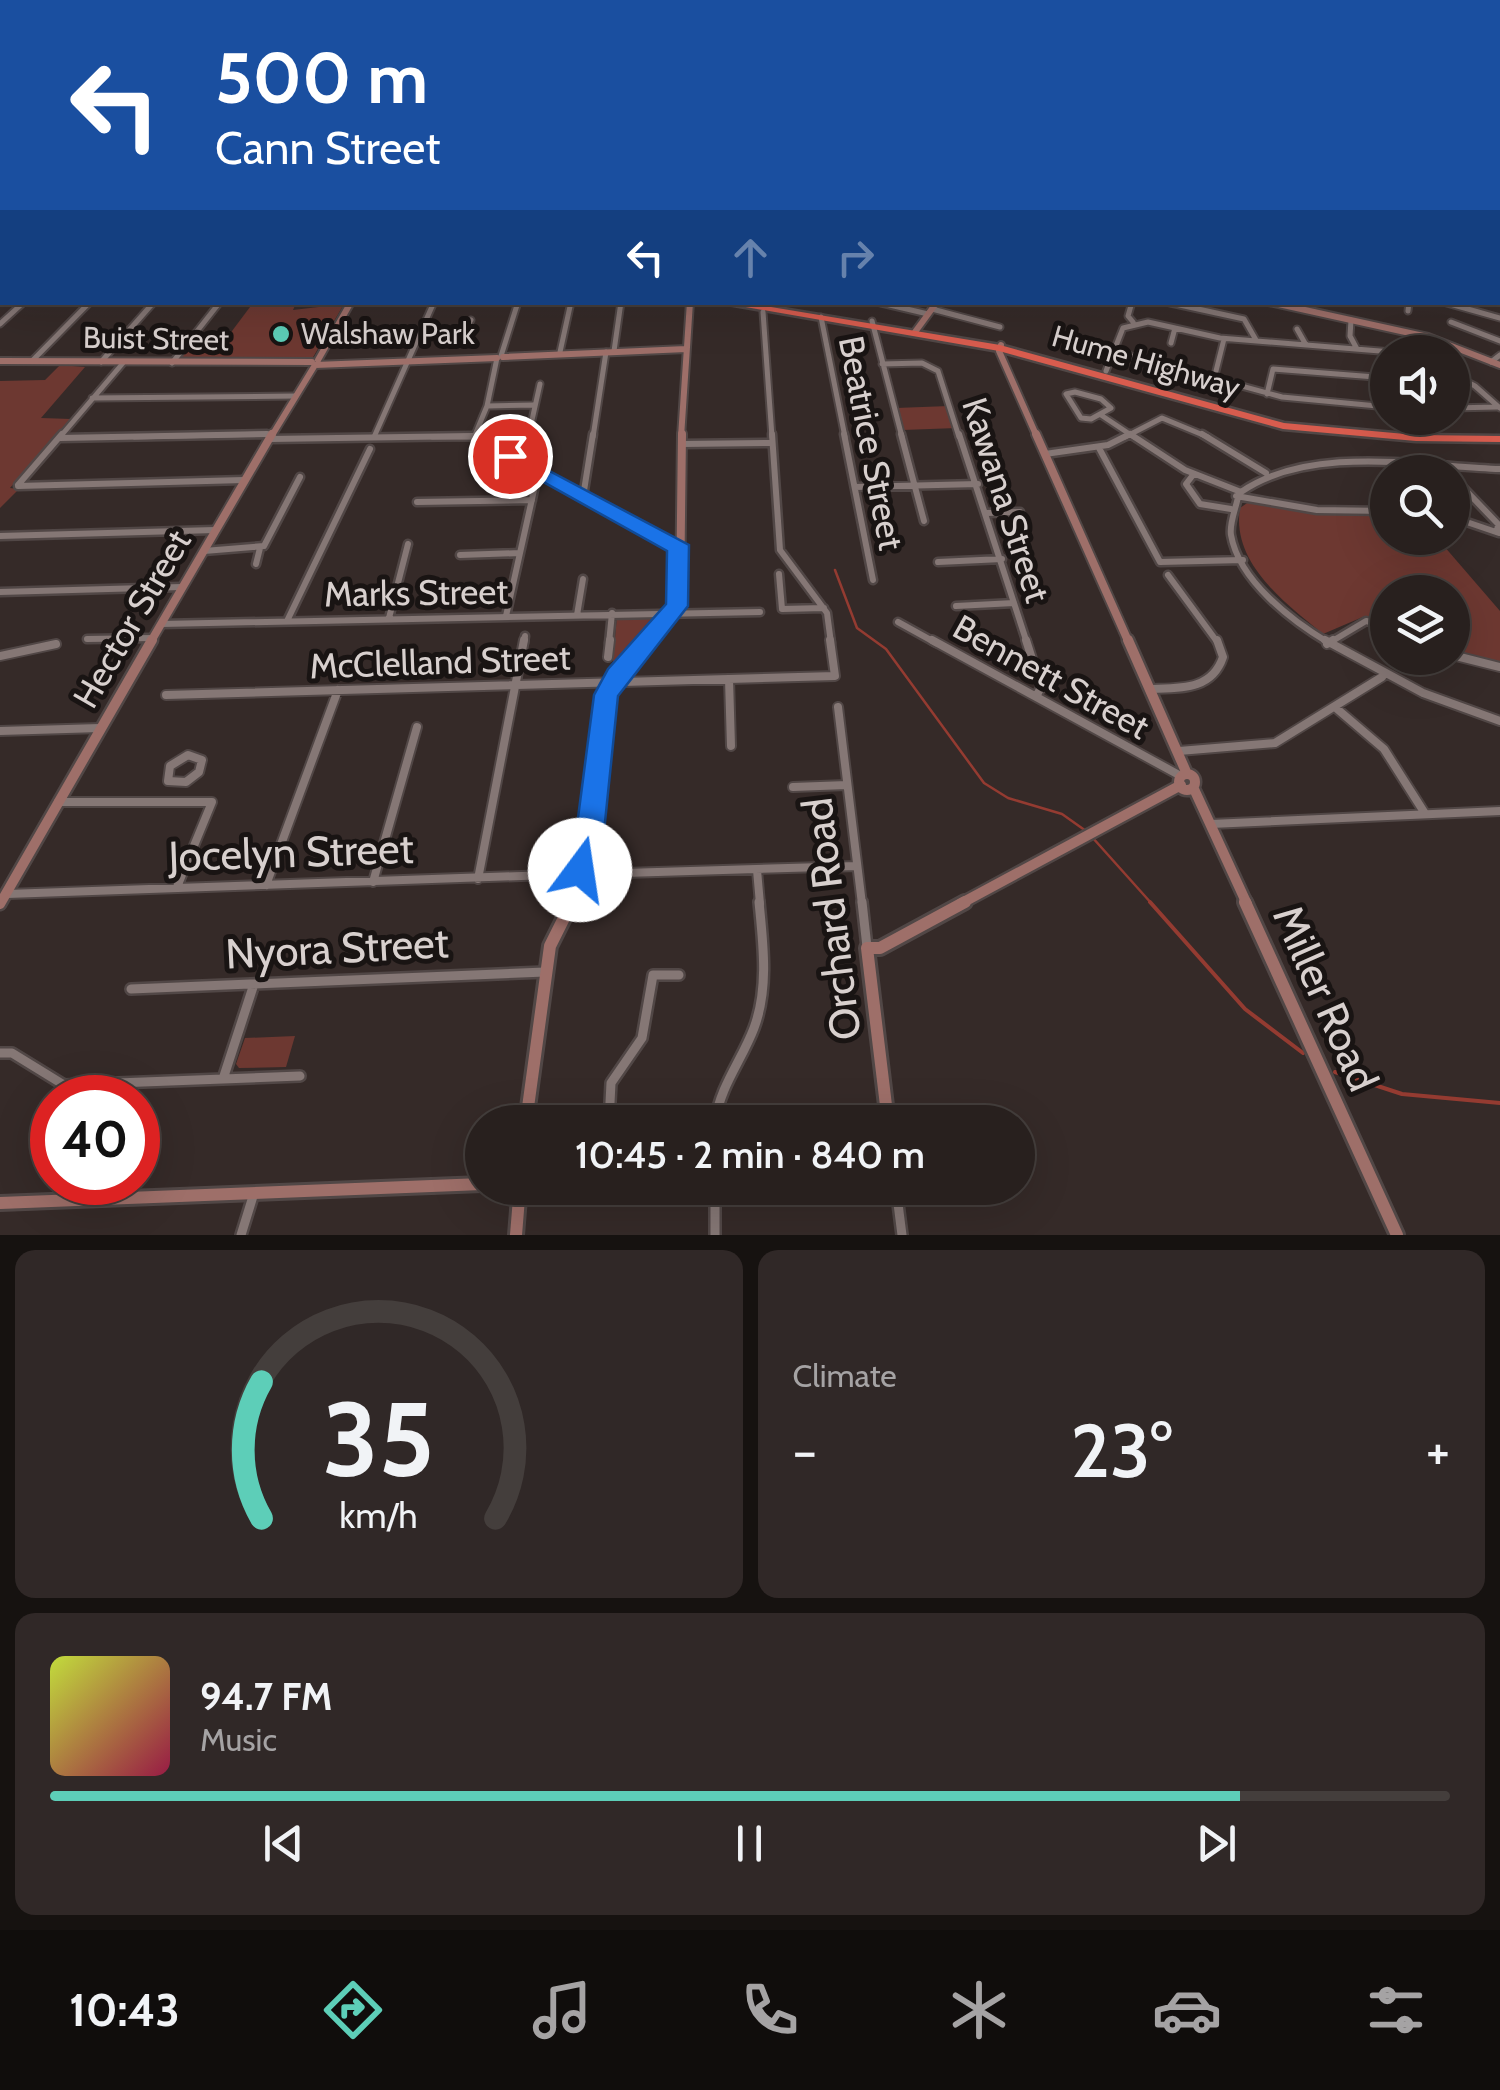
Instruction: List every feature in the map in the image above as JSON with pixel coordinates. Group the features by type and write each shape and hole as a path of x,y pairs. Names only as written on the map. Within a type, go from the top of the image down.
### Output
{"highway":[{"name":"Hume Highway","path":"767,306 872,322"},
{"name":"Hume Highway","path":"767,306 1001,347 1106,371 1283,422 1413,434 1500,437"},
{"name":"Hume Highway","path":"1001,347 1283,426 1422,438 1500,437"}],"street":[{"path":"0,324 21,305"},
{"path":"32,361 87,305"},
{"path":"100,363 151,305"},
{"path":"172,364 218,305"},
{"name":"Hector Street","path":"3,898 214,530 349,305"},
{"path":"374,437 433,305"},
{"path":"474,436 517,305"},
{"path":"560,352 570,305"},
{"path":"583,496 620,305"},
{"path":"528,1105 550,946 584,874 603,711 612,682 674,613 680,589 680,444 690,305"},
{"path":"905,305 932,308 1000,327"},
{"path":"1131,305 1128,316 1133,322"},
{"path":"1188,305 1244,319 1256,341"},
{"path":"1283,305 1428,337 1500,365"},
{"path":"1408,311 1409,305"},
{"path":"1454,305 1500,318"},
{"path":"767,306 771,443 780,550 824,608"},
{"path":"916,330 932,308"},
{"name":"Beatrice Street","path":"821,317 873,580"},
{"path":"420,334 465,332 470,320"},
{"path":"1351,320 1350,336 1358,349"},
{"path":"872,322 924,522"},
{"path":"1106,371 1123,328 1133,322 1224,339 1370,350"},
{"path":"1451,322 1500,340"},
{"path":"1170,343 1175,328"},
{"path":"1297,329 1306,345"},
{"path":"1214,379 1224,339"},
{"name":"Miller Road","path":"1001,347 1179,751 1185,781 1211,824 1397,1235"},
{"name":"Buist Street","path":"0,362 317,362 686,349"},
{"path":"1114,351 1267,394 1370,404"},
{"path":"1491,362 1500,355"},
{"path":"123,363 18,486 244,480"},
{"name":"Kawana Street","path":"882,364 922,363 938,371 978,484 1041,687 1036,697"},
{"path":"1267,394 1271,369 1370,377"},
{"path":"1470,383 1499,408"},
{"path":"532,420 540,384"},
{"path":"1101,415 1112,408 1104,400 1066,394 1070,409 1081,418 1101,415 1193,474 1240,495 1317,510 1370,510"},
{"path":"92,398 296,396"},
{"path":"487,406 533,406"},
{"path":"1470,408 1499,408"},
{"path":"1045,454 1100,448 1166,419 1221,442 1267,474"},
{"path":"60,438 474,436 678,545"},
{"path":"680,444 771,443"},
{"path":"1100,448 1160,562 1242,560"},
{"path":"287,621 370,449"},
{"path":"1370,469 1308,466 1267,474 1240,495 1231,509 1232,534 1242,560 1277,602 1327,644 1382,677 1433,700 1500,721"},
{"path":"1470,471 1500,470"},
{"path":"506,616 538,472"},
{"path":"1193,474 1186,484 1198,502 1231,509"},
{"path":"256,564 260,548 300,476"},
{"path":"854,487 978,484"},
{"path":"1470,494 1498,524 1498,532 1470,523"},
{"path":"418,502 532,500"},
{"path":"987,513 1020,512"},
{"path":"0,536 214,530"},
{"path":"390,618 408,544"},
{"path":"202,551 260,548"},
{"path":"460,555 520,554"},
{"path":"938,562 1002,560"},
{"path":"779,574 782,608 824,608"},
{"path":"1150,689 1208,682 1222,667 1223,657 1215,636 1168,575"},
{"path":"577,615 582,579"},
{"path":"0,592 181,588"},
{"path":"956,606 1014,604"},
{"name":"McClelland Street","path":"166,695 835,676 824,608"},
{"name":"Marks Street","path":"160,624 760,612"},
{"path":"608,656 612,613"},
{"path":"1327,644 1370,621"},
{"name":"Bennett Street","path":"898,622 1185,781"},
{"path":"478,879 525,636"},
{"path":"87,639 152,638"},
{"path":"0,656 56,644"},
{"path":"1470,660 1500,668"},
{"path":"1179,751 1274,743 1382,677"},
{"path":"729,679 731,746"},
{"path":"266,885 338,690"},
{"name":"Orchard Road","path":"838,707 886,1105"},
{"path":"1336,708 1384,749 1424,812"},
{"path":"373,882 417,726"},
{"path":"0,731 100,728"},
{"path":"166,800 178,784 197,775 202,766 200,758 188,755 172,763 166,776 178,784"},
{"path":"867,948 880,948 1185,781"},
{"path":"793,787 848,785"},
{"path":"57,802 166,800 212,804 176,888"},
{"path":"1211,824 1500,811"},
{"name":"Jocelyn Street","path":"3,898 176,888 857,866"},
{"path":"717,1105 718,1095 748,1043 760,1007 757,870"},
{"name":"Nyora Street","path":"132,989 545,972"},
{"path":"610,1105 612,1083 642,1038 653,976 666,972 679,975"},
{"path":"223,1079 254,984"},
{"path":"0,1054 12,1053 64,1085 300,1076"},
{"path":"0,1202 465,1185"},
{"path":"241,1235 254,1193"},
{"path":"515,1205 516,1235"},
{"path":"715,1205 716,1235"},
{"path":"898,1205 902,1235"}],"shaded area":[{"path":"252,305 295,305 293,310 343,305 312,359 178,361 188,348 220,347"},
{"path":"60,365 85,367 41,418 71,419 10,488 19,489 0,508 0,381 45,380"},
{"path":"949,406 957,428 903,430 896,408"},
{"path":"1250,501 1322,514 1370,514 1370,555 1452,555 1469,575 1370,575 1370,617 1323,634 1278,595 1252,564 1239,528 1240,508"},
{"path":"1470,576 1500,611 1500,663 1470,655"},
{"path":"617,616 665,617 612,670"},
{"path":"295,1036 286,1067 239,1068 236,1064 245,1038"}],"waterway":[{"path":"835,570 857,628 886,649 984,783 1008,798 1062,814 1086,831"},
{"path":"1092,837 1152,904"},
{"path":"1150,902 1245,1009 1303,1053"},
{"path":"1335,1072 1402,1094 1500,1103"}],"place":[{"name":"Walshaw Park","path":"281,334"}],"route":[{"path":"510,456 668,544 678,545 677,606 612,682 606,695 587,861 580,870"}]}
